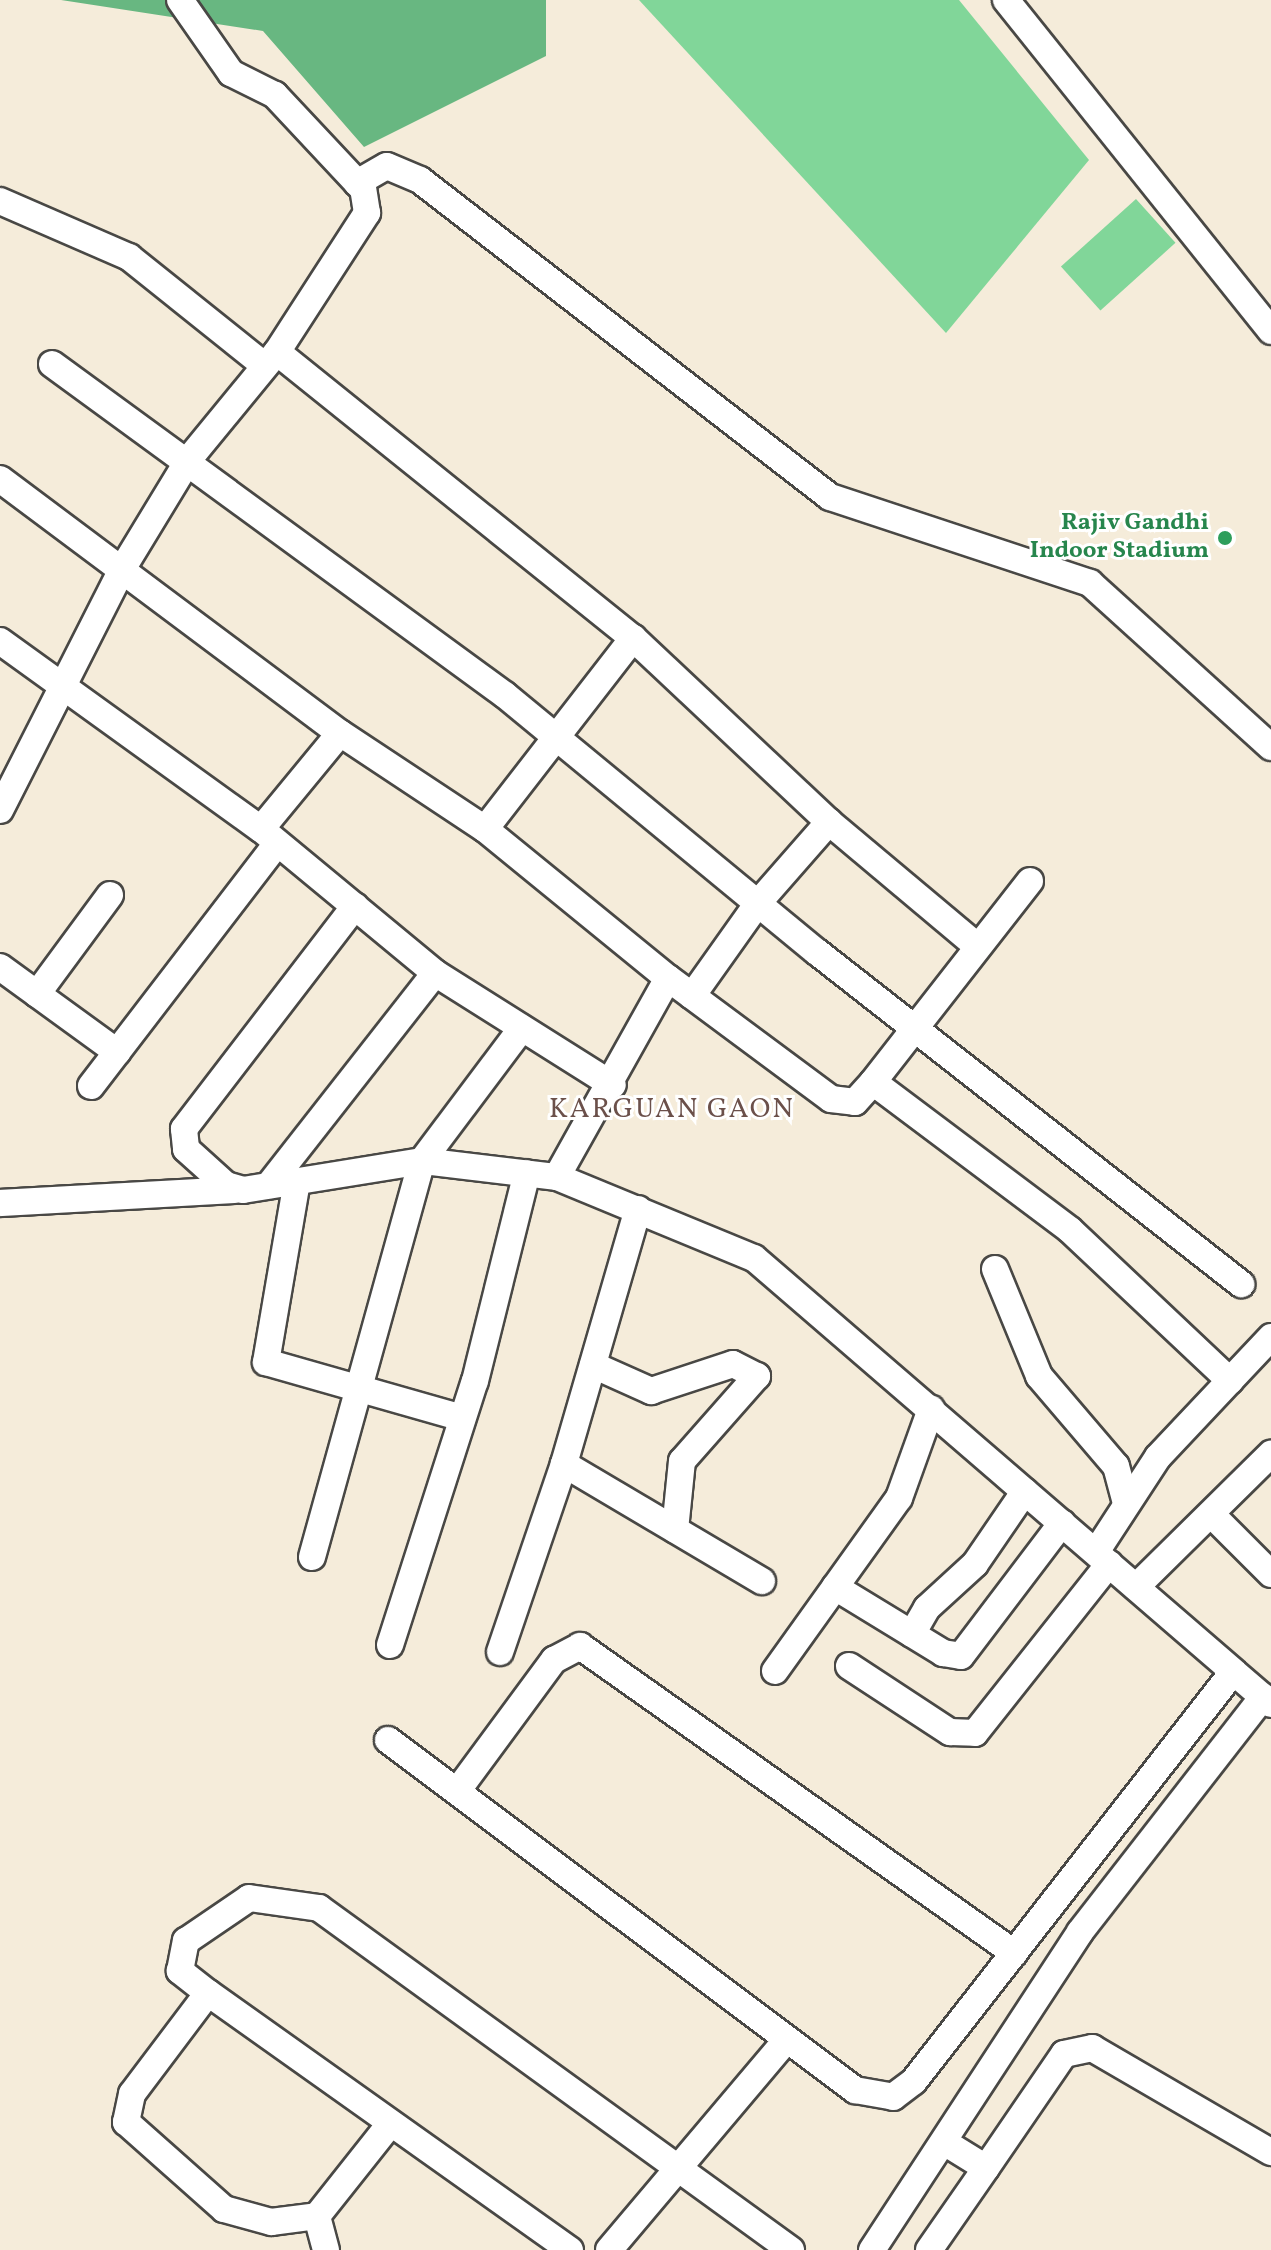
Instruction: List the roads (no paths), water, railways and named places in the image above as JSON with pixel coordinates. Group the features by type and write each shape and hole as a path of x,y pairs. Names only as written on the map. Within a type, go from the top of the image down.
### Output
{"street":[{"path":"0,810 121,571 189,459 271,359 365,220 357,183 275,95 231,73 180,0"},
{"path":"1006,0 1271,331"},
{"path":"357,183 387,166 420,180 830,497 1090,583 1271,747"},
{"path":"0,201 129,257 271,359 633,638 829,822 978,947"},
{"path":"52,364 189,459 558,735 758,903 1241,1284"},
{"path":"0,479 340,733 485,829 668,978 844,1106 873,1082 916,1030 1030,881"},
{"path":"485,829 633,638"},
{"path":"0,641 269,836 435,973 613,1085"},
{"path":"91,1086 340,733"},
{"path":"692,996 758,903 829,822"},
{"path":"37,994 110,895"},
{"path":"235,1190 180,1136 355,906"},
{"path":"0,967 117,1052"},
{"path":"269,1185 435,973"},
{"path":"557,1177 613,1085 668,978"},
{"path":"312,1557 422,1161 522,1028"},
{"path":"873,1082 1070,1230 1230,1381"},
{"path":"0,1203 235,1190 422,1161 557,1177 754,1258 1267,1700 1080,1932 872,2250"},
{"path":"390,1645 462,1418 527,1173"},
{"path":"297,1181 266,1362 358,1392 462,1418"},
{"path":"500,1652 564,1464 638,1209"},
{"path":"995,1269 1039,1376 1116,1466 1126,1503"},
{"path":"849,1666 950,1732 975,1733 1102,1558 1126,1503 1158,1457 1271,1337"},
{"path":"593,1365 651,1391 733,1364 757,1376 682,1461 675,1530"},
{"path":"775,1671 899,1498 931,1409"},
{"path":"1136,1587 1270,1458"},
{"path":"564,1464 762,1581"},
{"path":"912,1634 927,1608 975,1564 1025,1491"},
{"path":"1211,1514 1271,1574"},
{"path":"835,1587 943,1653 968,1651 1062,1523"},
{"path":"458,1790 554,1660 580,1646 1014,1953"},
{"path":"388,1740 855,2090 893,2097 1014,1953 1233,1672"},
{"path":"570,2250 180,1971 186,1941 249,1898 299,1900 791,2250"},
{"path":"208,1993 132,2094 126,2122 224,2209 271,2222 317,2216 390,2124"},
{"path":"609,2250 787,2039"},
{"path":"929,2250 1074,2049 1109,2056 1271,2152"},
{"path":"944,2142 986,2168"},
{"path":"317,2216 326,2250"}],"place":[{"name":"Rajiv Gandhi Indoor Stadium","path":"1225,538"}],"district":[{"name":"KARGUAN GAON","path":"672,1110"}]}
